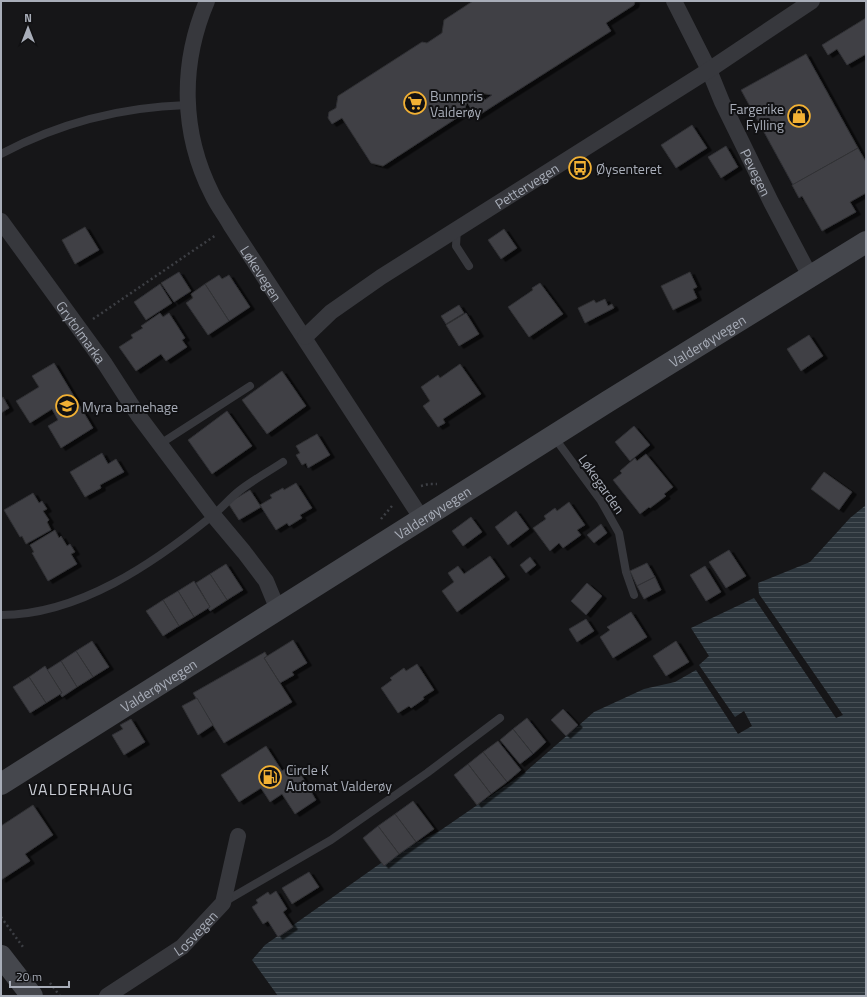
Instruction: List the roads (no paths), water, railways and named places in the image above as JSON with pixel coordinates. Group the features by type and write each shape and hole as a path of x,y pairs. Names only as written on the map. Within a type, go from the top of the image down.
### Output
{"main road":[{"name":"Valderøyvegen","path":"1,784 866,242"},
{"path":"1,956 32,996"}],"street":[{"name":"Løkevegen","path":"207,1 198,22 190,54 187,83 189,124 201,170 212,195 231,226 305,337 422,519"},
{"name":"Pevegen","path":"674,1 709,70 722,102 771,202 810,276"},
{"name":"Pettervegen","path":"305,337 331,312 381,277 457,227 709,70 812,1"},
{"name":"Grytolmarka","path":"1,221 80,329 160,444 213,515 266,581 278,610"},
{"name":"Losvegen","path":"108,996 182,946 223,903 238,836"}],"lane":[{"path":"1,154 24,142 77,122 123,111 160,106 187,105"},
{"path":"457,227 456,246 469,266"},
{"path":"160,444 250,386"},
{"name":"Løkegarden","path":"554,437 601,501 619,533 626,572 634,595"},
{"path":"1,615 27,613 47,609 96,592 150,561 213,515 239,491 283,462"},
{"path":"223,903 331,840 427,773 500,718"}],"place":[{"name":"Bunnpris Valderøy","path":"415,103"},
{"name":"Fargerike Fylling","path":"799,116"},
{"name":"Øysenteret","path":"580,168"},
{"name":"Myra barnehage","path":"67,406"},
{"name":"Circle K Automat Valderøy","path":"270,777"}],"district":[{"name":"VALDERHAUG","path":"81,789"}]}
